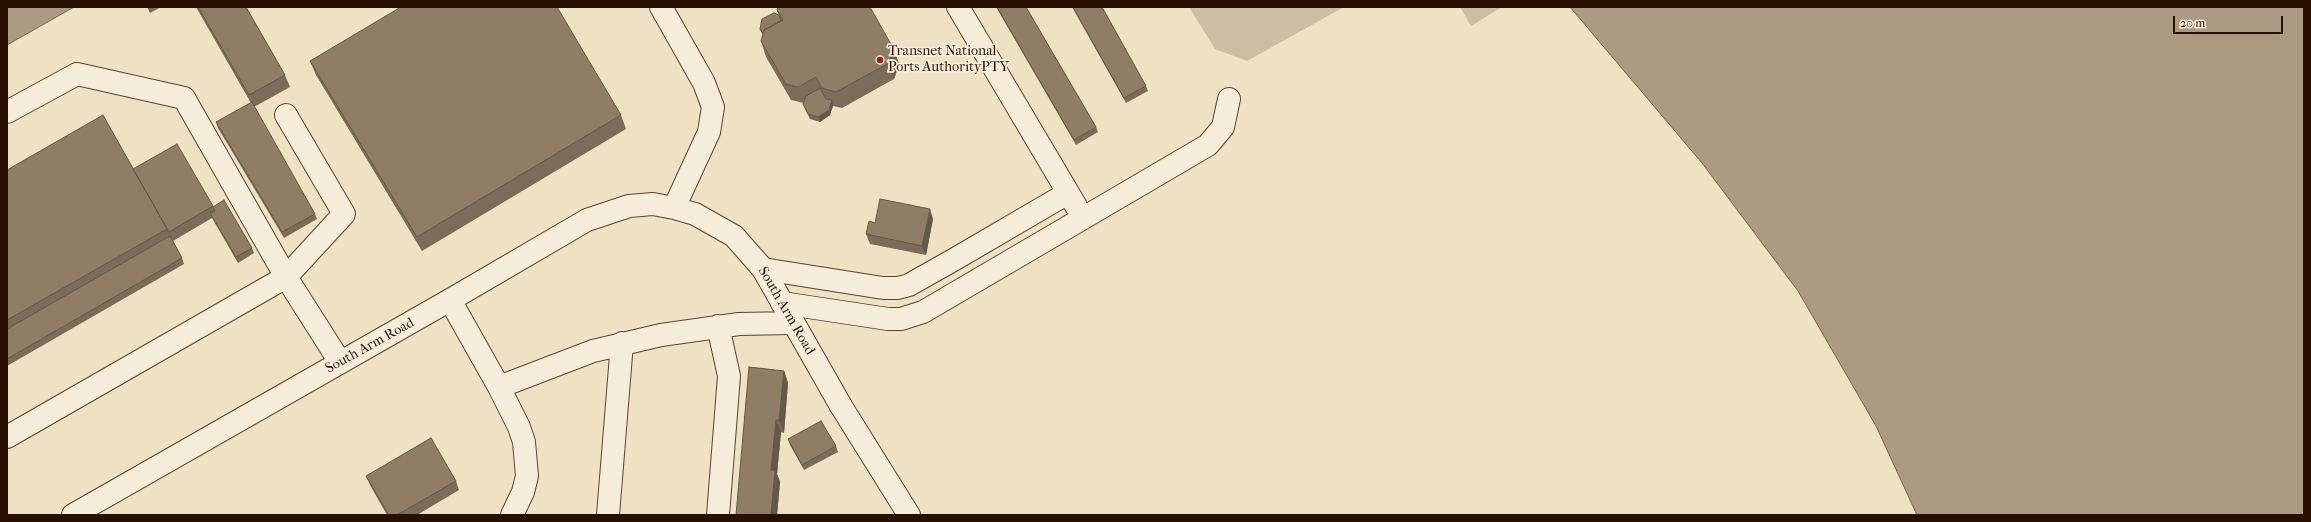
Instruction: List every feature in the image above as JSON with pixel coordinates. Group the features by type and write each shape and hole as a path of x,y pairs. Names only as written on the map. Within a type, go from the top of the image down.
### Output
{"street":[{"path":"661,7 704,83 713,107 709,132 674,208"},
{"path":"958,7 1083,218"},
{"path":"7,112 77,74 184,98 286,277 340,362"},
{"path":"782,303 888,319 913,315 970,285 1208,145 1223,127 1229,98"},
{"path":"7,437 286,277 344,214 286,115"},
{"path":"763,269 883,288 898,288 909,285 929,274 1068,193"},
{"name":"South Arm Road","path":"73,515 587,220 629,206 653,204 695,214 734,236 763,269 841,406 909,515"},
{"path":"450,300 499,387 519,427 527,459 527,476 523,492 512,515"},
{"path":"499,387 593,351 622,343 718,326 793,323"},
{"path":"718,326 729,376 718,515"},
{"path":"608,515 622,343"}],"shaded area":[{"path":"7,7 74,7 7,45"},
{"path":"1189,7 1344,7 1247,61 1215,49"},
{"path":"1460,7 1502,7 1471,26"},
{"path":"1570,7 2304,7 2304,515 1917,515 1876,426 1798,291 1702,163"}],"building":[{"path":"198,7 246,7 285,75 249,95"},
{"path":"401,7 557,7 621,115 417,237 310,61"},
{"path":"778,7 870,7 893,48 889,63 836,92 822,88 816,77 798,87 786,84 761,41 764,30 783,20 777,10"},
{"path":"997,7 1026,7 1096,127 1074,140"},
{"path":"1073,7 1102,7 1146,86 1124,98"},
{"path":"774,13 779,15 781,21 764,30 763,34 760,29 762,19"},
{"path":"820,88 826,99 832,100 829,110 818,117 808,114 803,104 806,96"},
{"path":"252,102 315,214 282,232 216,122"},
{"path":"103,115 167,229 7,320 7,170"},
{"path":"177,144 213,206 169,232 133,169"},
{"path":"880,199 930,209 922,246 866,234 869,221 875,223"},
{"path":"224,200 252,248 236,257 210,213 215,211 213,207"},
{"path":"170,236 182,258 7,359 7,329"},
{"path":"749,367 784,371 779,420 776,420 771,470 775,470 771,515 736,515"},
{"path":"821,421 836,446 802,465 788,439"},
{"path":"431,438 456,481 397,515 389,515 366,476"}],"place":[{"name":"Transnet National Ports AuthorityPTY","path":"880,60"}]}
